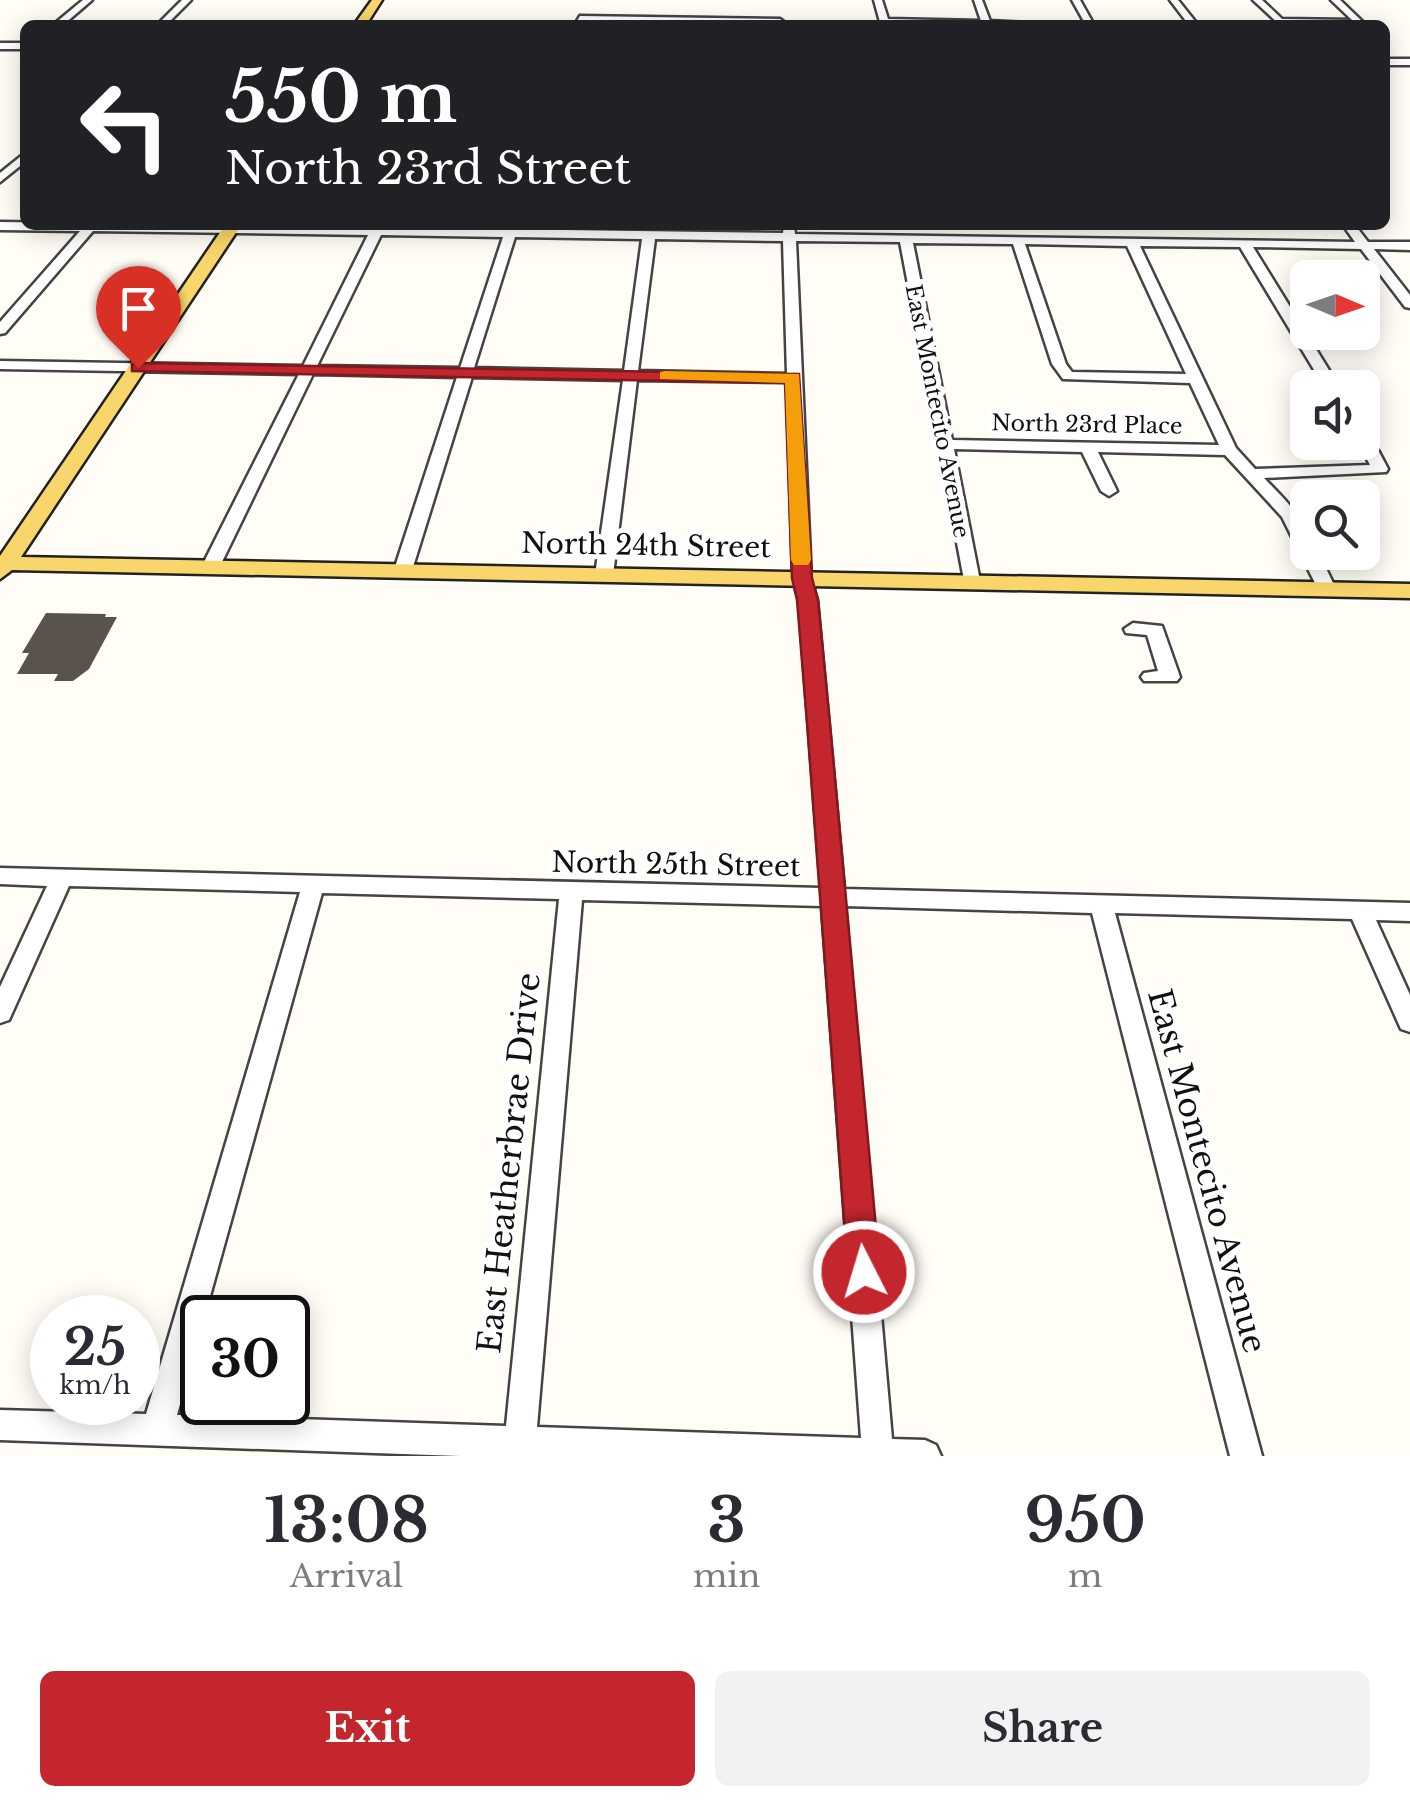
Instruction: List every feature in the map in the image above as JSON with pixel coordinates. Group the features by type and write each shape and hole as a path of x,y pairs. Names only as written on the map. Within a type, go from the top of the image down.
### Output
{"main road":[{"path":"2,566 230,230"},
{"name":"North 24th Street","path":"2,566 211,566 1410,591"}],"street":[{"path":"64,20 88,0"},
{"path":"166,20 187,0"},
{"path":"1174,0 1190,20"},
{"path":"1257,0 1278,20"},
{"path":"1335,0 1357,20"},
{"path":"581,20 585,4"},
{"path":"780,7 780,20"},
{"path":"0,330 87,230"},
{"path":"318,230 649,236 789,232 906,240 1410,246"},
{"path":"1071,230 1076,242"},
{"path":"1277,230 1285,245"},
{"path":"1352,230 1405,291 1410,304"},
{"path":"211,566 376,232"},
{"path":"789,232 802,578 808,600 878,1455"},
{"path":"402,570 510,234"},
{"path":"604,574 649,236"},
{"name":"East Montecito Avenue","path":"906,240 971,582"},
{"path":"1018,241 1059,364 1068,376 1196,379"},
{"path":"1132,243 1229,450 1290,517"},
{"path":"1244,244 1322,370"},
{"path":"0,365 793,378"},
{"name":"North 23rd Place","path":"944,444 1229,450"},
{"path":"1088,447 1109,490"},
{"path":"1249,474 1380,469 1375,460"},
{"path":"1318,570 1327,589"},
{"path":"1133,630 1155,630 1170,677 1151,678"},
{"name":"North 25th Street","path":"0,876 1410,912"},
{"path":"0,1013 62,878"},
{"path":"156,1430 313,885"},
{"name":"East Heatherbrae Drive","path":"520,1441 571,892"},
{"name":"East Montecito Avenue","path":"1101,904 1246,1456"},
{"path":"1360,911 1410,1022"},
{"path":"0,1425 924,1456"}],"building":[{"path":"46,613 117,617 89,669 73,681 54,681 58,674 17,674 29,653 22,653"}],"slow traffic":[{"path":"665,376 793,378 801,560"}],"route":[{"path":"138,368 793,378 802,578 808,600 819,723 864,1272"}]}
